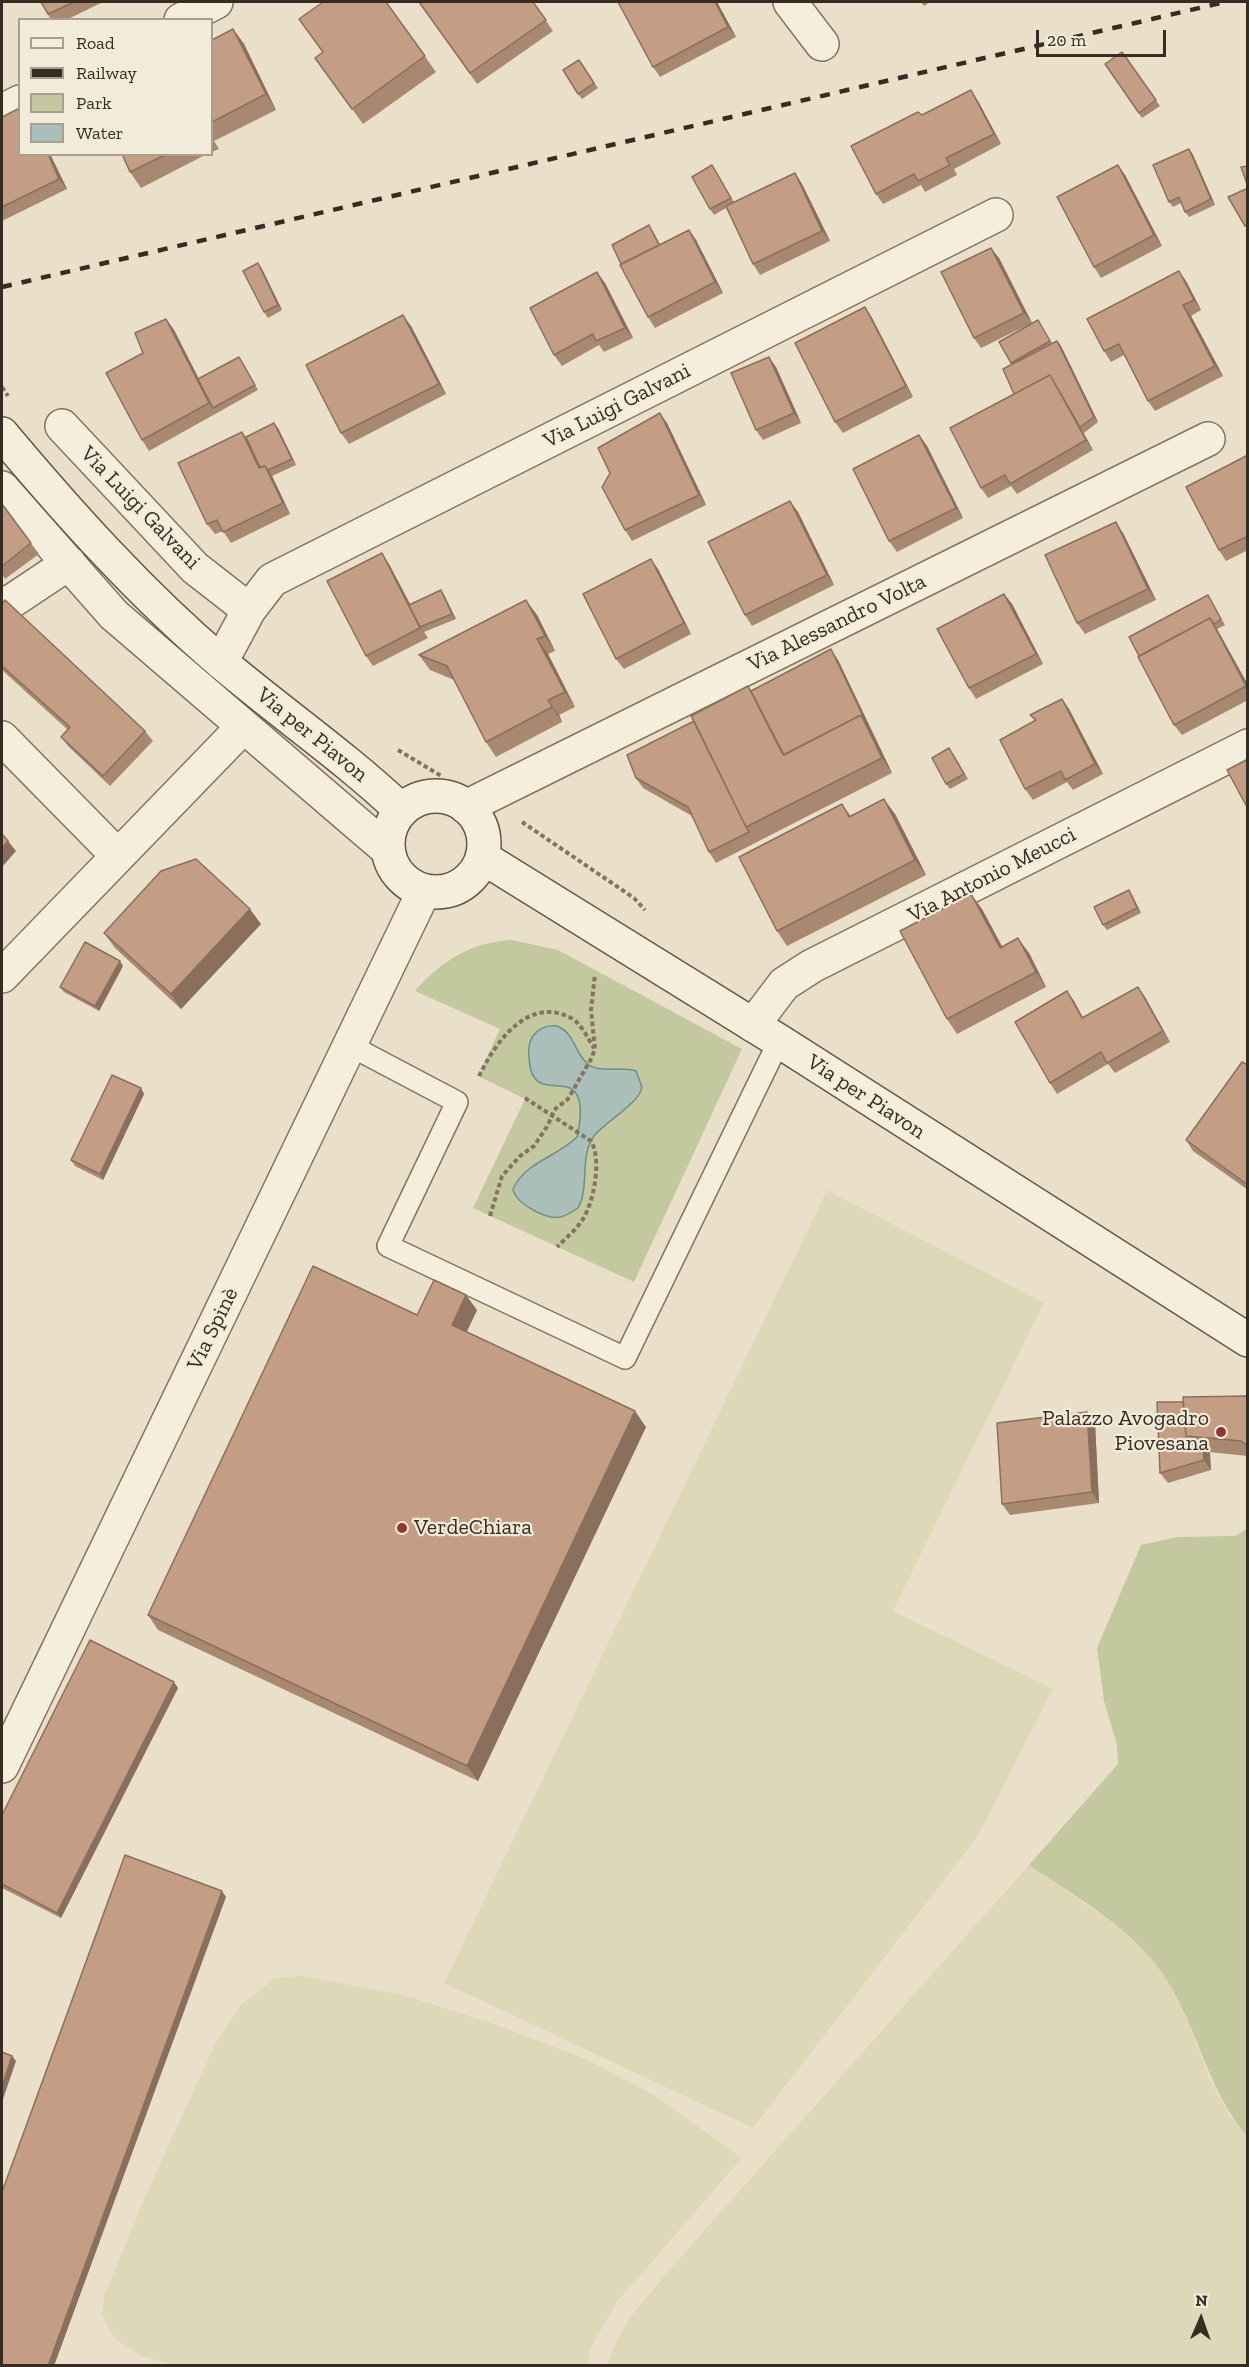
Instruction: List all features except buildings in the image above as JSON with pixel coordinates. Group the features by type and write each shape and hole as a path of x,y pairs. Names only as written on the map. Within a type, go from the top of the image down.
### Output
{"street":[{"path":"185,18 216,2"},
{"path":"790,2 822,44"},
{"path":"2,111 18,103"},
{"name":"Via Luigi Galvani","path":"221,662 249,610 272,580 996,214"},
{"name":"Via Luigi Galvani","path":"62,426 195,568 249,610"},
{"name":"Via per Piavon","path":"2,434 72,517 221,662 401,810"},
{"name":"Via Alessandro Volta","path":"466,807 1208,439"},
{"path":"2,488 114,615 388,850"},
{"path":"2,603 9,603 69,563"},
{"path":"2,976 243,727"},
{"path":"2,738 118,856"},
{"name":"Via Antonio Meucci","path":"766,1033 784,984 812,966 1248,746"},
{"path":"440,796 466,807 481,830 484,844 476,871 453,889 424,891 399,876 388,850 393,822 401,810 413,802 440,796"},
{"name":"Via per Piavon","path":"482,857 766,1033 1248,1341"},
{"name":"Via Spinè","path":"2,1766 424,891"}],"lane":[{"path":"349,1045 457,1102 388,1246 624,1358 766,1033"}],"path":[{"path":"514,816 634,897 652,918"},
{"path":"490,1216 502,1176 520,1156 534,1146 548,1125 550,1116 574,1091 595,1049 591,1010 596,970"},
{"path":"478,1077 504,1034 518,1023 533,1016 557,1014 573,1019 595,1049"},
{"path":"525,1098 591,1141 596,1152 589,1206 583,1220 557,1247"}],"shaded area":[{"path":"827,1190 1044,1303 893,1611 1053,1689 978,1836 753,2128 444,1983"},
{"path":"1029,1865 1109,1920 1145,1950 1168,1981 1188,2021 1210,2080 1230,2116 1247,2136 1247,2365 607,2366 616,2341 632,2315 671,2268"},
{"path":"303,1976 403,1995 492,2023 588,2060 654,2095 742,2158 616,2303 592,2346 586,2365 173,2365 144,2357 120,2343 109,2331 102,2312 104,2296 148,2190 215,2044 241,2005 275,1978"}],"green space":[{"path":"512,940 558,950 742,1049 634,1282 473,1208 525,1099 478,1076 500,1029 415,991 435,971 458,955 483,945"},
{"path":"1247,1529 1247,2136 1223,2100 1179,2001 1155,1963 1140,1946 1105,1916 1029,1865 1118,1764 1117,1745 1104,1701 1097,1648 1141,1545 1177,1537 1235,1536"}],"water":[{"path":"557,1026 568,1034 580,1055 589,1065 599,1069 636,1071 642,1087 629,1106 599,1131 589,1144 582,1200 578,1208 564,1216 554,1217 525,1205 513,1189 525,1172 577,1137 580,1102 575,1092 563,1086 541,1083 535,1079 531,1071 529,1044 531,1039 541,1029"}],"railway":[{"path":"2,287 1225,2"}],"place":[{"name":"Palazzo Avogadro Piovesana","path":"1221,1432"},
{"name":"VerdeChiara","path":"402,1528"}]}
